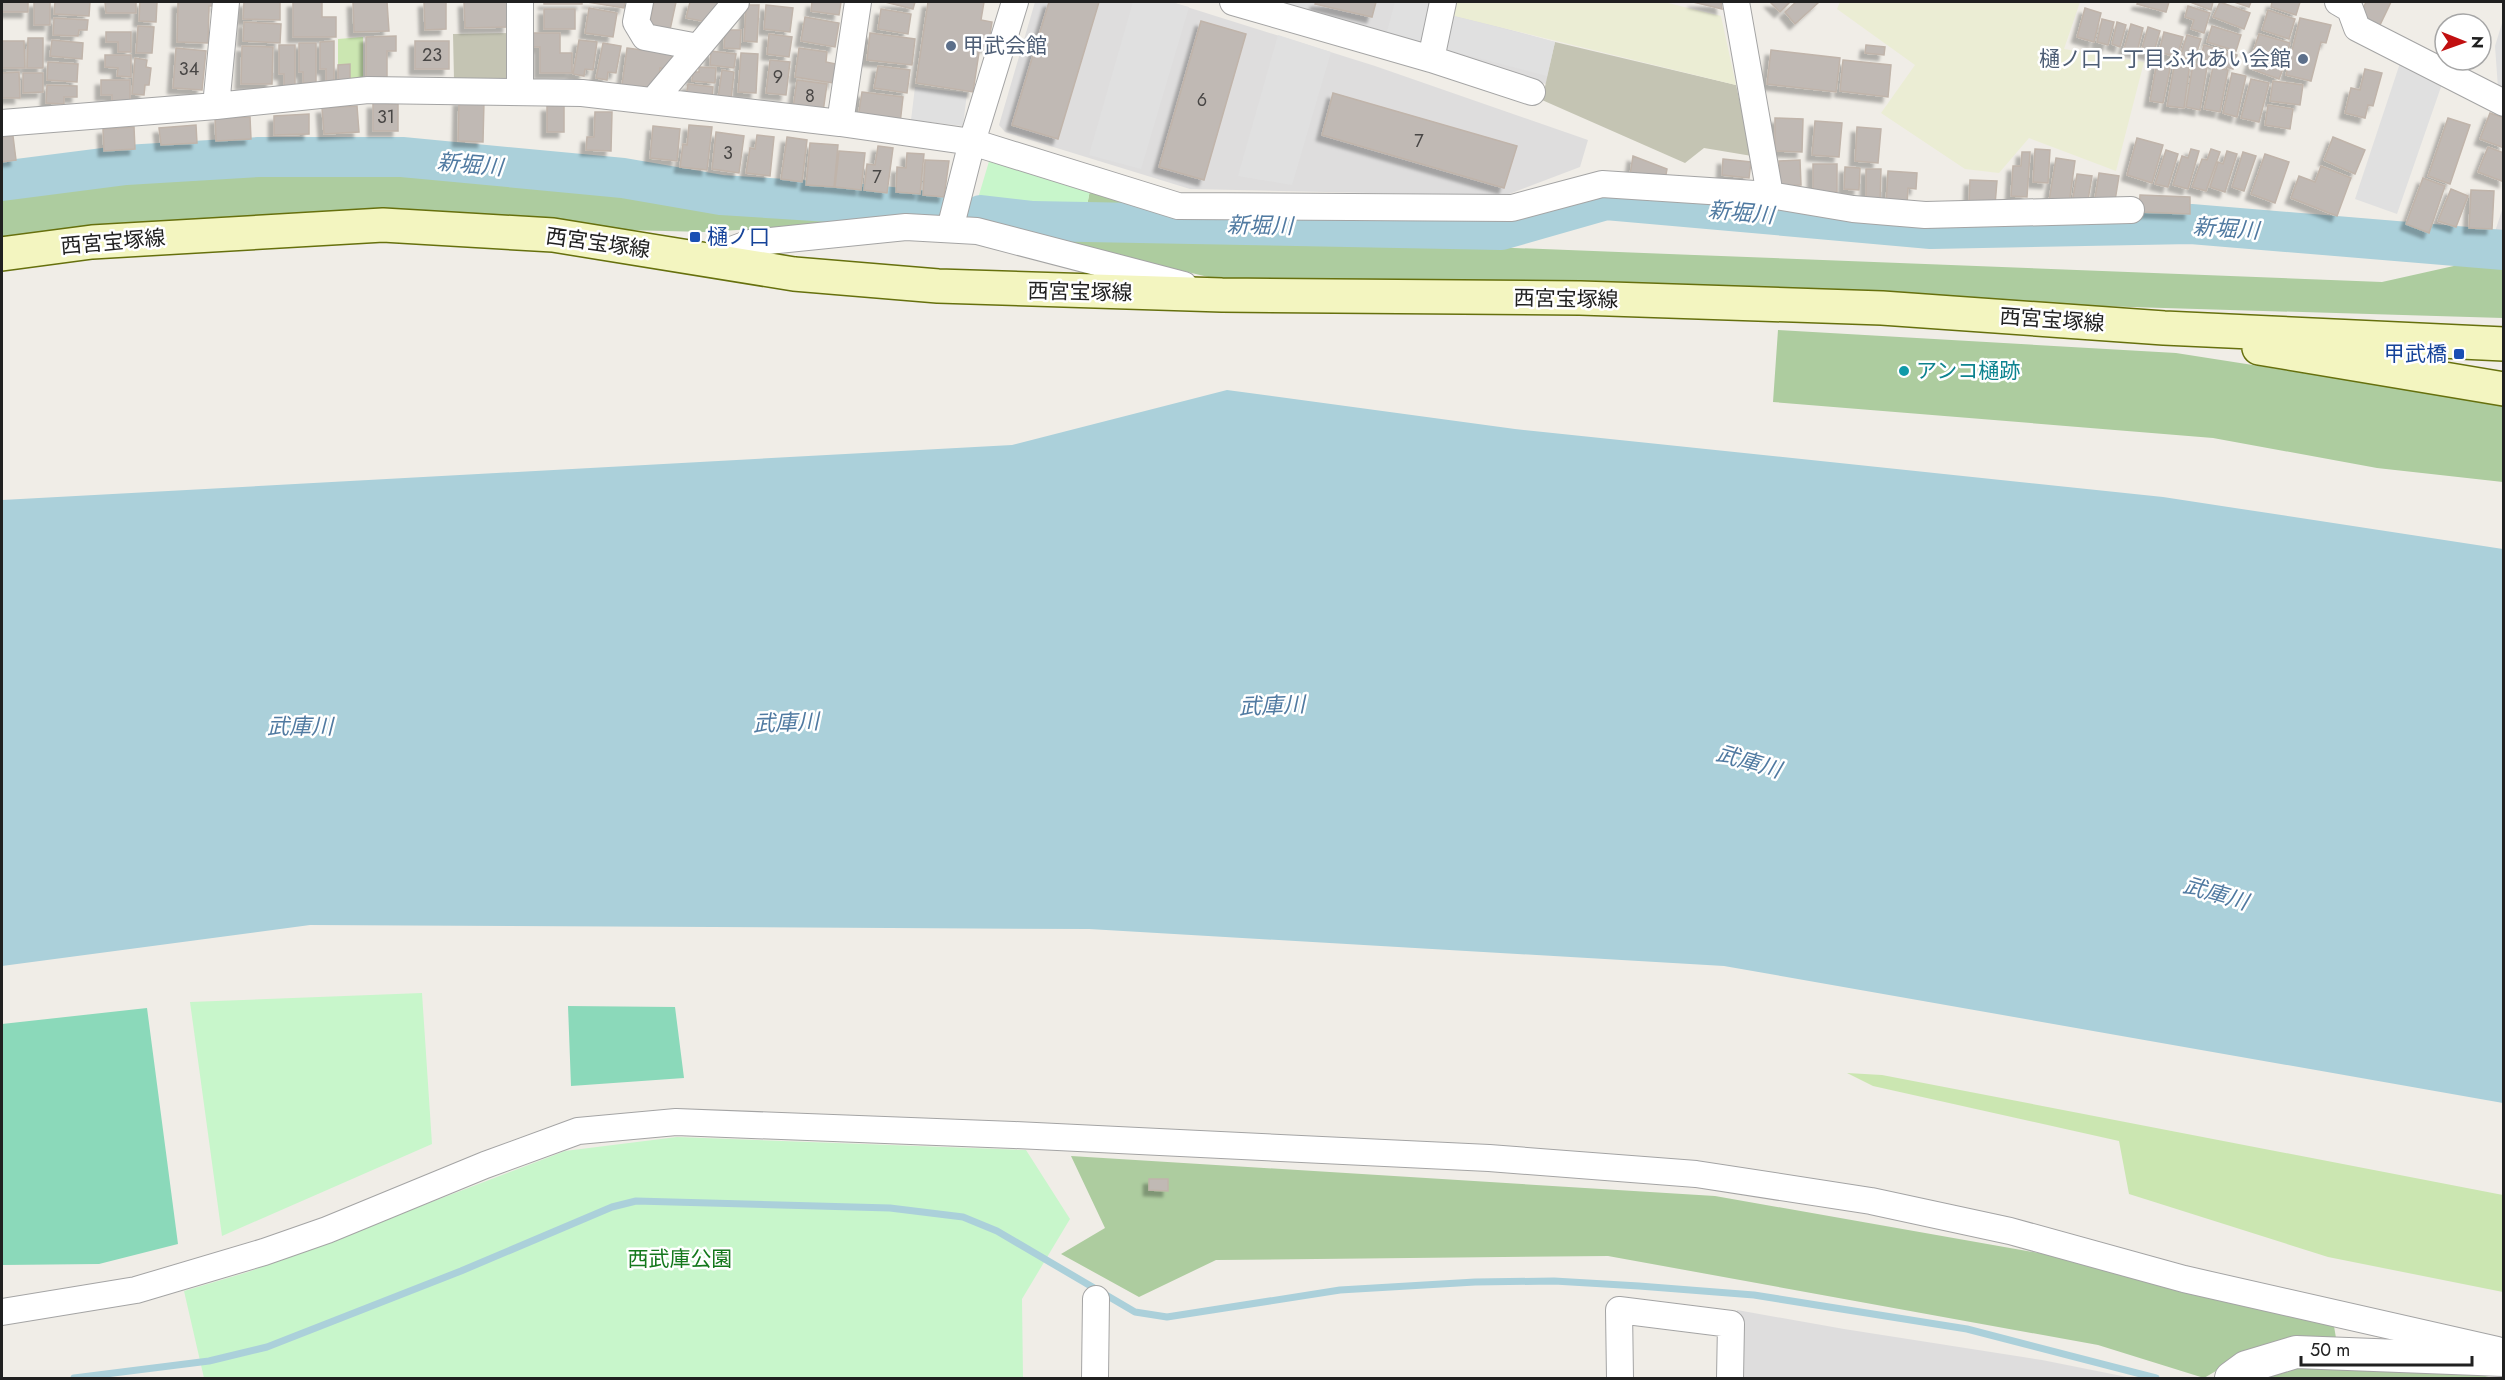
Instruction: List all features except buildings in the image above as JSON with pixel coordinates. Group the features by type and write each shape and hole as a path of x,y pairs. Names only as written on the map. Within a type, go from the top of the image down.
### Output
{"main road":[{"name":"西宮宝塚線","path":"2,254 92,242 383,225 553,235 794,274 938,286 1222,295 1580,298 1870,308 2164,328 2504,344"},
{"name":"西宮宝塚線","path":"2164,328 2304,358 2504,389"}],"street":[{"path":"216,106 226,2"},
{"path":"520,2 520,92"},
{"path":"640,2 636,22 645,37 698,47"},
{"path":"653,101 736,2"},
{"path":"840,123 858,2"},
{"path":"950,229 972,142 1015,2"},
{"path":"1233,2 1431,59 1532,92"},
{"path":"1431,59 1443,2"},
{"path":"1736,2 1770,195"},
{"path":"2347,4 2357,28 2504,103"},
{"path":"2,123 216,106 368,90 582,93 840,123 972,142 1178,206 1512,208 1602,184 1770,195 1853,209 1925,215 2131,210"},
{"path":"706,259 750,243 906,227 950,229 977,231 1222,295"},
{"path":"2,1312 136,1290 264,1252 327,1230 485,1165 578,1131 676,1122 1014,1135 1489,1158 1696,1174 1871,1201 1987,1226 2184,1279 2504,1351"},
{"path":"1095,1378 1096,1299"},
{"path":"1620,1378 1619,1310 1731,1324 1730,1378"},
{"path":"2231,1378 2246,1367 2295,1352 2504,1360"}],"shaded area":[{"path":"1035,2 1171,2 1375,66 1588,140 1580,167 1504,196 1190,189 1005,132 999,125"},
{"path":"1133,2 1171,2 1189,7 1141,169 1089,155"},
{"path":"1265,2 1436,2 1434,9 1555,42 1546,84 1425,52"},
{"path":"1265,2 1313,2 1309,15"},
{"path":"1395,2 1436,2 1424,40 1415,47 1385,39"},
{"path":"1453,2 1664,2 1721,16 1736,85 1450,15"},
{"path":"1840,2 2080,2 2064,49 2144,62 2116,171 2029,138 1999,173 1965,169 1881,113 1915,65 1837,9"},
{"path":"1450,15 1555,42 1547,76 1444,49"},
{"path":"2503,20 2503,91 2498,88 2495,46"},
{"path":"511,33 507,78 454,80 453,34"},
{"path":"1278,35 1331,52 1292,185 1238,176"},
{"path":"1555,42 1736,85 1752,156 1704,148 1685,163 1542,100"},
{"path":"2400,63 2442,84 2397,214 2355,199"},
{"path":"915,87 967,93 963,126 911,120"},
{"path":"2503,207 2503,242 2492,241"},
{"path":"1737,1310 2042,1360 2132,1378 1737,1378"}],"green space":[{"path":"363,37 363,79 350,80 350,65 338,65 338,39"},
{"path":"990,158 1090,190 1085,216 976,205"},
{"path":"274,167 415,170 629,188 847,210 847,223 706,232 624,230 2,243 2,191"},
{"path":"1090,190 1210,236 2382,282 2503,255 2503,318 1221,280 1032,235 1034,225 1083,227"},
{"path":"1778,330 2176,353 2503,404 2503,482 2377,468 2213,438 1773,402"},
{"path":"422,993 432,1144 222,1236 190,1002"},
{"path":"568,1006 675,1007 684,1078 571,1086"},
{"path":"147,1008 178,1244 99,1264 2,1265 2,1024"},
{"path":"1847,1073 1882,1075 2503,1195 2503,1292 2328,1257 2129,1194 2119,1141 1873,1086"},
{"name":"西武庫公園","path":"677,1137 1026,1150 1070,1219 1022,1299 1023,1378 204,1378 184,1291 248,1272 565,1151"},
{"path":"1071,1156 1715,1196 2084,1261 2334,1326 2336,1338 2252,1350 2204,1378 2098,1345 1608,1256 1216,1260 1139,1297 1061,1254 1105,1228"},
{"path":"2292,1364 2477,1374 2493,1378 2268,1378"}],"water":[{"name":"武庫川","path":"1227,390 1515,429 2163,497 2503,549 2503,1103 1724,966 1089,929 310,925 2,966 2,500 1012,445"}],"waterway":[{"name":"新堀川","path":"2,181 126,165 259,157 402,157 623,178 721,195 862,204 938,212"},
{"name":"新堀川","path":"981,215 1033,221 1501,230 1606,200 1931,229 2191,224 2504,250"},
{"path":"74,1378 209,1361 267,1347 461,1271 612,1207 636,1201 890,1208 963,1217 997,1231 1135,1312 1167,1317 1340,1290 1475,1282 1554,1281 1639,1286 1754,1295 1967,1329 2156,1378"}],"place":[{"name":"甲武会館","path":"951,46"},
{"name":"樋ノ口一丁目ふれあい会館","path":"2303,59"},
{"name":"樋ノ口","path":"695,237"},
{"name":"甲武橋","path":"2459,354"},
{"name":"アンコ樋跡","path":"1904,371"}]}
